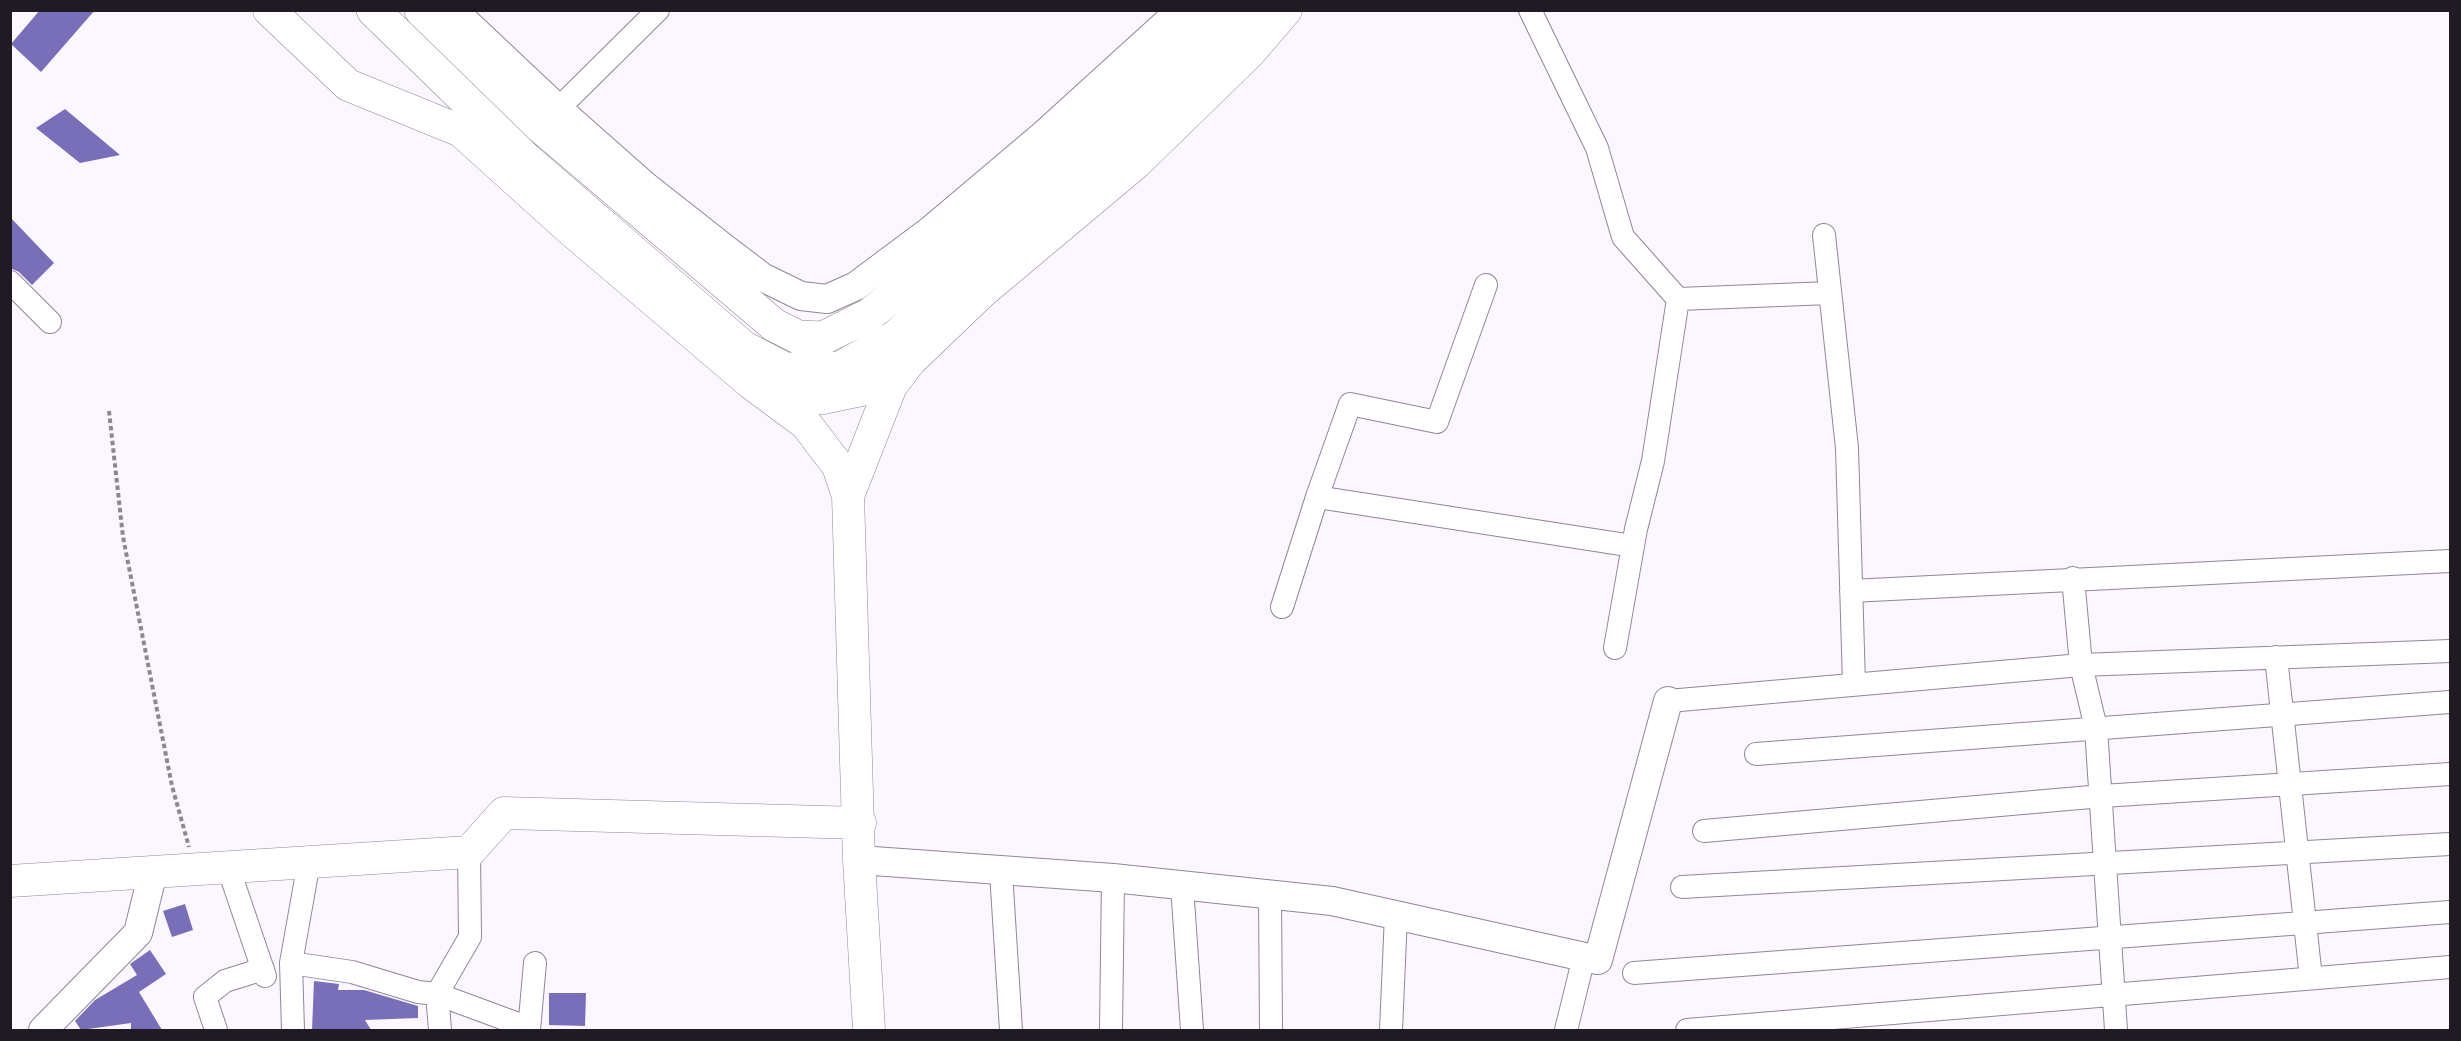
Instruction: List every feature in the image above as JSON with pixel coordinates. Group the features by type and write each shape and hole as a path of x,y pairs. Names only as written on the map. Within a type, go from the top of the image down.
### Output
{"highway":[{"path":"373,10 526,159 742,347 785,369 840,368 894,338 1087,171 1251,10"},
{"path":"421,10 540,126 693,241 774,325 798,337 823,338 869,315 930,266 1061,152 1211,10"},
{"path":"930,266 931,231"}],"main road":[{"path":"269,10 348,85 461,131 572,231 752,384 806,424 838,466 848,496 860,823 859,860 869,1030"},
{"path":"848,496 891,386 910,361 982,292 1137,163 1241,60 1286,10"},
{"path":"752,384 789,396 824,398 870,388 910,361"},
{"path":"10,881 470,852 504,813 860,823"}],"street":[{"path":"453,10 693,241 801,296 827,299 856,286 931,231 1041,137 1181,10"},
{"path":"558,109 658,10"},
{"path":"1530,10 1598,148 1623,237 1678,299"},
{"path":"1824,235 1847,448 1854,684"},
{"path":"10,282 50,322"},
{"path":"1282,607 1350,404 1437,422 1486,285"},
{"path":"1678,299 1830,293"},
{"path":"1615,648 1633,546 1653,461 1678,299"},
{"path":"1317,497 1633,546"},
{"path":"1851,591 2073,578 2451,561"},
{"path":"2073,578 2081,665 2096,728 2116,1030"},
{"path":"859,860 1113,879 1332,901 1598,960 1668,701 2081,665 2451,651"},
{"path":"2276,657 2311,978"},
{"path":"1756,754 2451,702"},
{"path":"1704,831 2102,796 2451,774"},
{"path":"1682,887 2451,844"},
{"path":"440,1030 437,993 470,937 470,852"},
{"path":"293,1030 291,963 309,862"},
{"path":"216,1030 205,997 225,981 264,972 228,867"},
{"path":"43,1030 138,933 153,872"},
{"path":"1001,872 1011,1030"},
{"path":"1110,1030 1113,879"},
{"path":"1182,886 1192,1030"},
{"path":"1270,895 1271,1030"},
{"path":"1634,973 2451,912"},
{"path":"1391,1030 1396,915"},
{"path":"1566,1030 1584,957"},
{"path":"291,963 352,972 418,992 437,993 529,1029 535,963"},
{"path":"1687,1030 2451,967"}],"path":[{"path":"109,411 123,537 172,786 194,868"}],"building":[{"path":"40,10 95,10 41,72 11,44"},
{"path":"65,109 120,155 80,163 36,128"},
{"path":"10,217 54,263 32,285 19,272 10,268"},
{"path":"185,904 193,930 172,937 163,911"},
{"path":"150,950 166,974 139,992 162,1030 131,1030 131,1023 81,1030 75,1021 95,1000 137,975 130,964"},
{"path":"314,981 339,984 338,990 364,990 418,1006 418,1018 365,1020 371,1030 312,1030"},
{"path":"549,993 586,993 585,1026 549,1025"}]}
